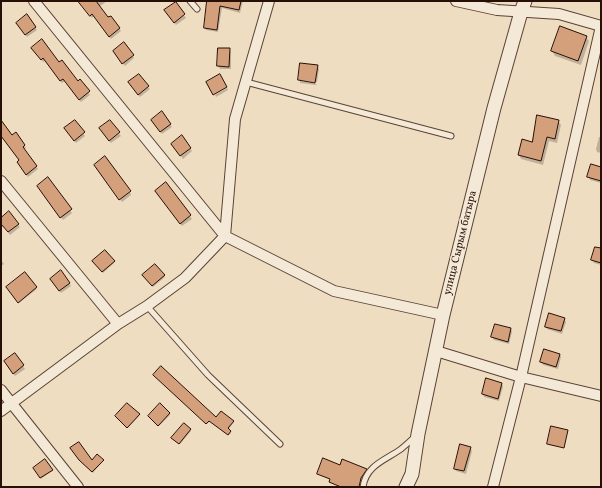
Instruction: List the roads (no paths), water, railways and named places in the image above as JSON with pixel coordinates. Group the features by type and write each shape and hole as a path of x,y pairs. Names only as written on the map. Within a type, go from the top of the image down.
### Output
{"street":[{"path":"34,1 225,236 334,291 443,315"},
{"path":"1,411 118,324 147,306 185,278 225,236 235,119 269,1"},
{"path":"456,1 497,10 523,7 559,14 601,26 521,378 493,487"},
{"name":"улица Сырым батыра","path":"406,487 412,474 418,434 443,315 494,108 523,7"},
{"path":"1,181 118,324"},
{"path":"436,351 521,378 601,396"},
{"path":"1,390 78,487"}],"lane":[{"path":"190,1 196,9"},
{"path":"246,82 450,136"},
{"path":"147,306 208,375 280,444"},
{"path":"362,487 372,468 384,458 400,449 418,434"}]}
